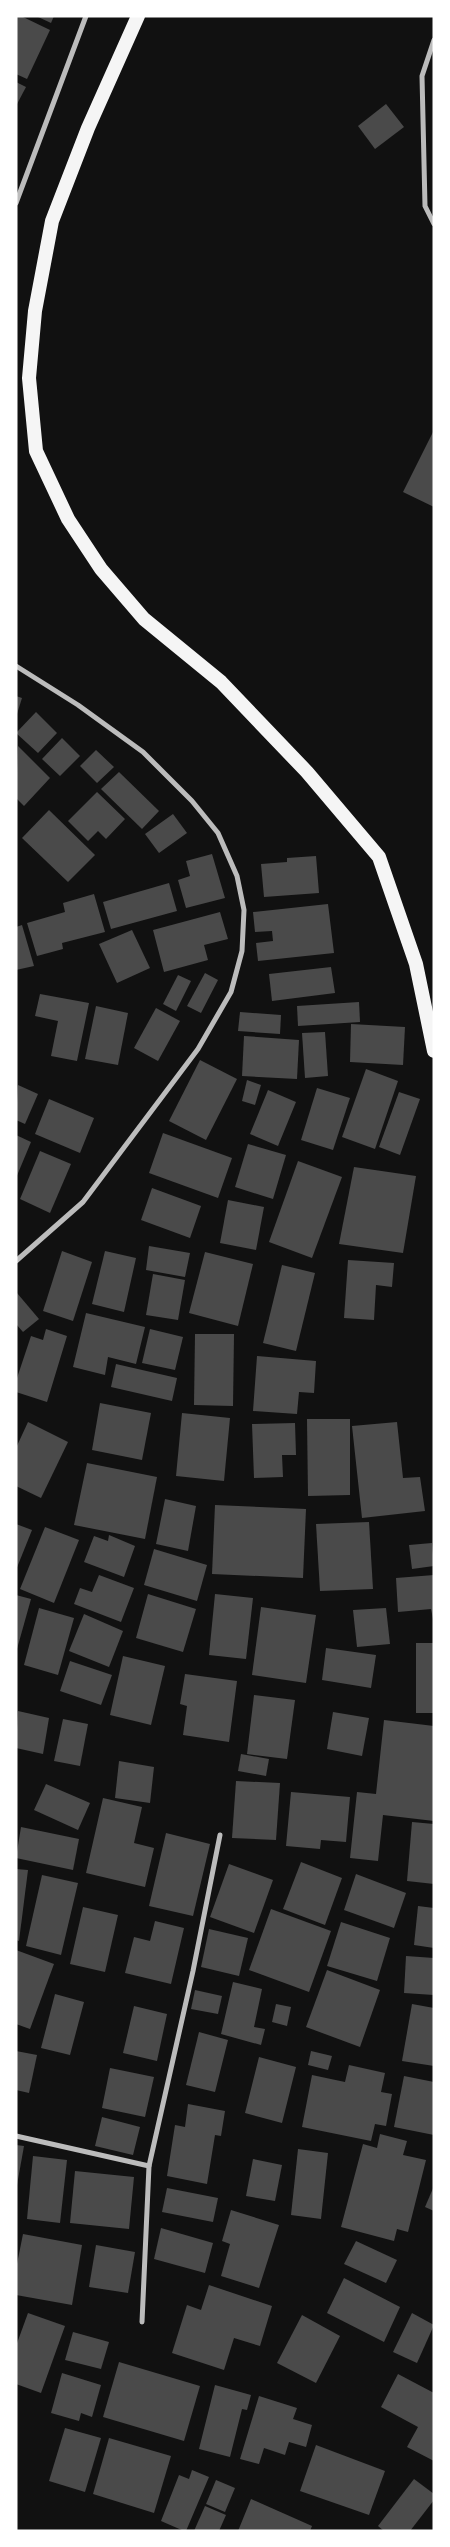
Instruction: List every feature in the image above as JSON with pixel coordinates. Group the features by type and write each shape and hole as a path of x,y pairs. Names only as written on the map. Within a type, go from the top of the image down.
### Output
{"highway":[{"path":"138,16 88,128 52,221 35,311 29,378 36,451 68,519 101,570 144,619 221,682 307,772 379,857 416,964 434,1051"}],"street":[{"path":"16,203 86,16"},
{"path":"434,40 422,76 425,206 434,224"},
{"path":"16,666 78,705 142,752 192,802 218,833 237,876 244,910 242,951 231,992 198,1049 83,1202 16,1261"},
{"path":"142,2322 149,2166 193,1971 220,1835"},
{"path":"16,2136 149,2166"}],"building":[{"path":"16,16 21,16 50,30 27,79 16,74"},
{"path":"36,16 54,16 51,23"},
{"path":"16,82 26,87 16,106"},
{"path":"386,104 404,127 375,149 358,126"},
{"path":"434,430 434,507 403,492"},
{"path":"16,696 22,698 17,714 16,714"},
{"path":"36,712 57,733 38,753 16,733"},
{"path":"62,738 80,756 60,776 42,759"},
{"path":"18,746 50,778 24,806 16,798"},
{"path":"96,750 114,767 97,783 80,766"},
{"path":"119,772 159,811 142,829 101,789"},
{"path":"97,792 125,819 106,839 98,831 88,841 68,821"},
{"path":"49,810 95,855 68,882 22,838"},
{"path":"173,814 187,833 159,853 145,834"},
{"path":"212,854 225,898 186,908 178,880 190,876 186,861"},
{"path":"316,856 319,893 264,897 261,864 287,862 287,858"},
{"path":"169,883 177,911 111,929 103,902"},
{"path":"94,894 105,932 62,943 63,949 37,956 27,923 65,912 63,903"},
{"path":"328,904 334,953 258,961 256,943 273,941 272,931 255,932 253,912"},
{"path":"220,912 228,939 204,945 208,960 164,972 153,930"},
{"path":"22,925 34,966 16,970 16,927"},
{"path":"132,930 150,968 117,983 99,944"},
{"path":"331,967 335,993 272,1001 269,974"},
{"path":"205,973 218,980 201,1013 187,1006"},
{"path":"178,975 191,981 176,1011 163,1004"},
{"path":"40,994 89,1003 77,1061 51,1056 58,1021 35,1016"},
{"path":"359,1002 360,1022 298,1026 297,1006"},
{"path":"96,1006 128,1013 118,1065 85,1059"},
{"path":"156,1008 180,1021 158,1061 134,1048"},
{"path":"240,1012 281,1015 280,1034 238,1031"},
{"path":"351,1024 405,1027 403,1065 350,1062"},
{"path":"325,1032 328,1076 305,1078 302,1033"},
{"path":"244,1036 299,1040 297,1079 242,1076"},
{"path":"200,1060 237,1079 206,1140 169,1121"},
{"path":"366,1069 398,1081 375,1149 342,1137"},
{"path":"247,1080 261,1085 255,1105 242,1101"},
{"path":"18,1085 38,1094 25,1124 16,1120"},
{"path":"317,1088 350,1098 333,1150 301,1140"},
{"path":"268,1090 296,1102 278,1146 250,1134"},
{"path":"399,1092 420,1099 400,1155 379,1147"},
{"path":"49,1099 94,1118 80,1153 35,1134"},
{"path":"163,1133 232,1158 218,1198 149,1173"},
{"path":"16,1135 31,1142 16,1178"},
{"path":"248,1144 286,1155 273,1199 235,1187"},
{"path":"40,1151 71,1164 50,1213 20,1199"},
{"path":"298,1161 342,1177 312,1258 269,1242"},
{"path":"354,1167 416,1176 403,1253 339,1244"},
{"path":"152,1188 201,1206 190,1238 141,1220"},
{"path":"228,1200 264,1207 256,1250 220,1243"},
{"path":"149,1246 190,1253 185,1277 146,1270"},
{"path":"62,1251 92,1262 73,1321 43,1311"},
{"path":"105,1251 136,1258 124,1312 92,1304"},
{"path":"205,1252 253,1264 238,1326 189,1313"},
{"path":"348,1260 394,1263 392,1287 376,1285 374,1320 344,1318"},
{"path":"282,1265 315,1273 296,1351 263,1343"},
{"path":"153,1274 185,1280 178,1320 146,1315"},
{"path":"17,1293 39,1319 23,1332 16,1324"},
{"path":"86,1313 145,1327 136,1364 108,1357 105,1375 73,1367"},
{"path":"46,1329 67,1336 47,1402 16,1392 16,1381 31,1336 43,1340"},
{"path":"150,1329 183,1337 175,1370 142,1363"},
{"path":"195,1334 234,1334 233,1406 194,1405"},
{"path":"257,1356 316,1361 314,1393 299,1392 297,1414 253,1411"},
{"path":"116,1364 177,1378 172,1401 111,1387"},
{"path":"100,1403 151,1413 142,1460 92,1450"},
{"path":"182,1413 230,1418 224,1481 176,1476"},
{"path":"307,1419 350,1419 350,1495 308,1496"},
{"path":"28,1422 68,1442 41,1498 16,1486 16,1448"},
{"path":"397,1422 403,1478 420,1477 425,1511 362,1518 352,1426"},
{"path":"295,1423 296,1455 282,1455 283,1477 254,1478 252,1424"},
{"path":"87,1463 157,1477 145,1539 74,1525"},
{"path":"165,1499 196,1506 188,1551 156,1544"},
{"path":"215,1505 306,1509 303,1578 212,1574"},
{"path":"369,1522 373,1589 320,1591 316,1524"},
{"path":"16,1524 32,1530 16,1570"},
{"path":"45,1527 79,1540 54,1603 20,1589"},
{"path":"109,1535 135,1546 124,1577 84,1562 94,1536 108,1541"},
{"path":"432,1543 434,1566 412,1569 409,1545"},
{"path":"154,1549 207,1565 197,1601 144,1585"},
{"path":"99,1575 134,1588 121,1622 74,1604 80,1588 92,1592"},
{"path":"434,1575 434,1624 431,1609 398,1612 396,1578"},
{"path":"148,1594 196,1609 183,1652 136,1638"},
{"path":"215,1594 253,1598 246,1659 209,1655"},
{"path":"16,1595 31,1599 17,1649 16,1649"},
{"path":"261,1607 316,1615 306,1683 252,1675"},
{"path":"39,1608 74,1618 58,1675 24,1665"},
{"path":"386,1608 390,1644 357,1647 353,1610"},
{"path":"84,1614 123,1631 109,1667 69,1651"},
{"path":"416,1643 434,1643 434,1713 416,1713"},
{"path":"326,1648 376,1655 371,1688 322,1680"},
{"path":"123,1656 165,1666 151,1725 110,1715"},
{"path":"70,1661 112,1675 101,1705 60,1691"},
{"path":"185,1674 237,1681 229,1742 183,1735 187,1706 180,1704"},
{"path":"254,1695 295,1700 287,1759 247,1754"},
{"path":"18,1711 49,1718 43,1754 16,1748"},
{"path":"333,1712 369,1718 362,1756 327,1749"},
{"path":"63,1719 88,1724 80,1766 54,1761"},
{"path":"384,1720 434,1726 434,1821 383,1815 378,1861 350,1858 357,1792 376,1794"},
{"path":"241,1754 269,1759 266,1776 238,1771"},
{"path":"119,1761 154,1767 150,1803 115,1798"},
{"path":"236,1781 280,1783 276,1840 232,1838"},
{"path":"46,1784 90,1803 78,1830 34,1810"},
{"path":"291,1792 350,1797 346,1842 321,1840 320,1849 286,1846"},
{"path":"103,1798 142,1807 134,1843 154,1848 145,1887 86,1873"},
{"path":"412,1822 434,1824 434,1884 407,1881"},
{"path":"21,1827 79,1839 73,1870 16,1858"},
{"path":"166,1833 210,1844 193,1916 149,1906"},
{"path":"301,1862 342,1878 325,1925 283,1909"},
{"path":"229,1864 273,1880 254,1933 210,1917"},
{"path":"16,1869 28,1870 19,1941 16,1940"},
{"path":"356,1874 406,1893 394,1928 344,1910"},
{"path":"42,1875 78,1883 61,1955 26,1946"},
{"path":"418,1906 434,1908 434,1948 414,1945"},
{"path":"83,1907 118,1915 105,1972 70,1964"},
{"path":"271,1909 331,1931 309,1992 249,1970"},
{"path":"155,1921 184,1928 171,1984 125,1973 134,1937 150,1941"},
{"path":"341,1922 390,1938 377,1981 327,1966"},
{"path":"209,1929 248,1938 239,1976 201,1967"},
{"path":"16,1950 54,1964 30,2029 16,2024"},
{"path":"406,1956 434,1958 434,1995 404,1993"},
{"path":"327,1970 380,1990 360,2047 306,2027"},
{"path":"233,1982 262,1989 254,2027 265,2029 261,2045 221,2034"},
{"path":"195,1990 222,1996 218,2014 191,2009"},
{"path":"55,1994 84,2002 70,2055 41,2048"},
{"path":"276,2004 291,2007 287,2026 272,2022"},
{"path":"412,2004 434,2008 434,2066 402,2061"},
{"path":"134,2006 167,2014 157,2061 123,2053"},
{"path":"199,2032 228,2040 215,2092 186,2085"},
{"path":"16,2051 37,2055 29,2093 16,2090"},
{"path":"311,2051 332,2056 328,2070 308,2065"},
{"path":"259,2057 296,2067 282,2123 245,2113"},
{"path":"349,2065 385,2073 381,2092 392,2094 386,2126 375,2124 371,2141 302,2127 312,2075 345,2082"},
{"path":"110,2068 154,2077 145,2117 102,2108"},
{"path":"404,2076 434,2082 434,2135 394,2127"},
{"path":"188,2104 225,2111 221,2136 215,2135 207,2184 167,2176 175,2125 185,2127"},
{"path":"102,2117 140,2127 133,2155 95,2146"},
{"path":"380,2134 407,2141 403,2155 426,2160 408,2232 397,2229 394,2241 341,2227 363,2144 377,2148"},
{"path":"16,2145 24,2146 17,2185 16,2185"},
{"path":"298,2149 328,2153 321,2219 291,2215"},
{"path":"33,2156 67,2160 60,2223 27,2219"},
{"path":"253,2159 282,2165 275,2201 246,2196"},
{"path":"75,2171 134,2177 129,2229 70,2223"},
{"path":"434,2186 434,2211 425,2207"},
{"path":"167,2188 218,2198 213,2222 162,2212"},
{"path":"231,2210 279,2225 259,2288 221,2276 230,2244 222,2241"},
{"path":"161,2228 213,2243 205,2273 154,2259"},
{"path":"23,2234 82,2245 72,2305 16,2295 16,2269"},
{"path":"356,2241 397,2260 386,2283 344,2264"},
{"path":"96,2245 135,2252 128,2293 89,2287"},
{"path":"344,2278 400,2307 384,2342 327,2313"},
{"path":"209,2285 272,2306 260,2346 234,2338 224,2370 172,2353 187,2305 201,2310"},
{"path":"28,2313 65,2326 41,2393 16,2384 16,2346"},
{"path":"412,2313 434,2325 417,2363 393,2352"},
{"path":"302,2315 340,2336 316,2383 277,2363"},
{"path":"73,2332 109,2342 101,2369 65,2360"},
{"path":"119,2362 200,2386 184,2441 103,2417"},
{"path":"62,2373 101,2385 92,2417 81,2413 79,2421 51,2413"},
{"path":"398,2374 434,2393 434,2461 407,2447 418,2427 381,2407"},
{"path":"215,2385 251,2395 247,2410 242,2409 230,2457 199,2449"},
{"path":"259,2396 297,2408 293,2419 312,2425 306,2447 289,2442 285,2455 264,2448 259,2464 240,2459"},
{"path":"65,2428 101,2438 85,2492 49,2481"},
{"path":"109,2438 171,2456 154,2513 93,2494"},
{"path":"316,2445 385,2471 369,2515 300,2491"},
{"path":"192,2470 209,2477 186,2531 184,2531 161,2521 179,2475 189,2479"},
{"path":"414,2479 434,2494 434,2500 410,2531 384,2531 378,2526"},
{"path":"216,2480 235,2488 225,2512 206,2504"},
{"path":"251,2499 312,2526 310,2531 238,2531"},
{"path":"205,2506 226,2515 219,2531 194,2531"}]}
